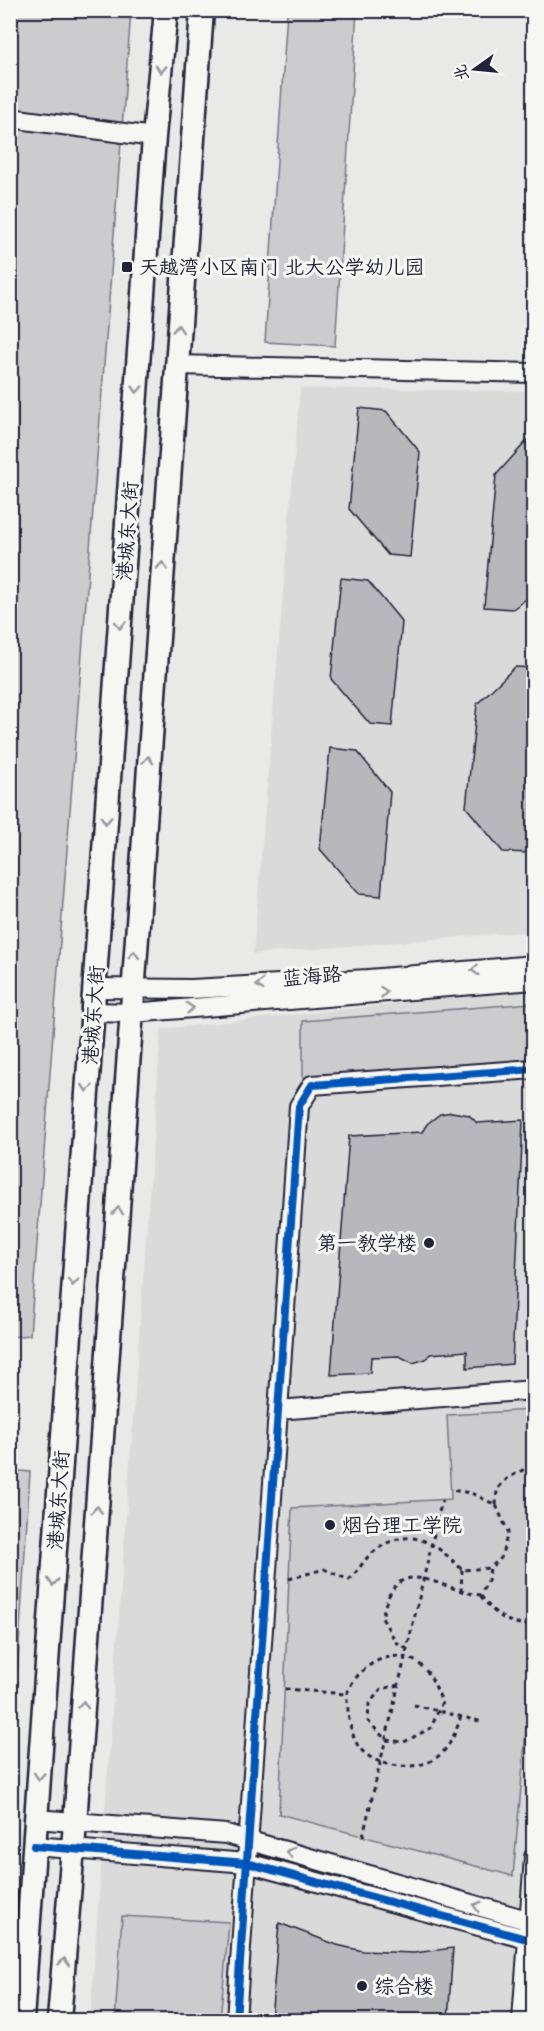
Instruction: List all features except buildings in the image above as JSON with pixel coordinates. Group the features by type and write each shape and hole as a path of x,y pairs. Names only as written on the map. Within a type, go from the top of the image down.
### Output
{"main road":[{"name":"港城东大街","path":"22,2020 17,1989 36,1820 154,137 166,10"},
{"name":"港城东大街","path":"59,2020 75,1823 202,10"}],"street":[{"path":"10,118 154,137"},
{"path":"176,365 534,373"},
{"name":"蓝海路","path":"94,988 192,989 368,979 534,965"},
{"name":"蓝海路","path":"94,1012 132,1013 534,980"},
{"path":"236,2020 299,1106 312,1085 534,1069"},
{"path":"278,1410 534,1390"},
{"path":"36,1820 226,1834 531,1921"},
{"path":"34,1846 247,1863 531,1941"},
{"path":"522,2020 531,1941 534,1857"}],"path":[{"path":"289,1579 324,1569 349,1580 360,1571 369,1556 390,1542 412,1537 432,1543 462,1570 490,1568 501,1558 508,1532 496,1505 497,1489 508,1478 534,1464"},
{"path":"451,1490 471,1493 496,1505"},
{"path":"363,1836 442,1500"},
{"path":"480,1595 488,1581 490,1568"},
{"path":"462,1570 462,1592"},
{"path":"407,1649 396,1642 382,1618 390,1592 401,1581 424,1577 462,1592 480,1595 496,1615 520,1625 534,1625"},
{"path":"399,1686 381,1689 369,1704 368,1721 386,1740 404,1742 431,1728 442,1702 434,1680 416,1662 399,1656 378,1660 358,1673 346,1694 348,1717 358,1746 381,1763 408,1767 435,1759 454,1738 461,1716"},
{"path":"285,1689 346,1694"},
{"path":"414,1705 483,1722"}],"shaded area":[{"path":"18,11 131,11 30,1335 11,1337 10,113"},
{"path":"287,11 357,11 335,346 265,342"},
{"path":"300,388 533,391 533,931 253,954"},
{"name":"烟台理工学院","path":"533,989 533,2020 90,2020 161,1029"},
{"path":"533,1003 533,1060 303,1079 303,1021"},
{"path":"533,1410 534,1642 513,1876 279,1814 292,1508 451,1499 447,1415"},
{"path":"10,1470 30,1472 11,1772"},
{"path":"122,1916 229,1922 220,2020 115,2020"}],"cycle path":[{"path":"236,2020 299,1106 312,1085 534,1069"},
{"path":"34,1846 247,1863 534,1941"}],"place":[{"name":"天越湾小区南门 北大公学幼儿园","path":"127,267"},
{"name":"第一教学楼","path":"429,1243"},
{"name":"烟台理工学院","path":"330,1525"},
{"name":"综合楼","path":"362,1986"}]}
